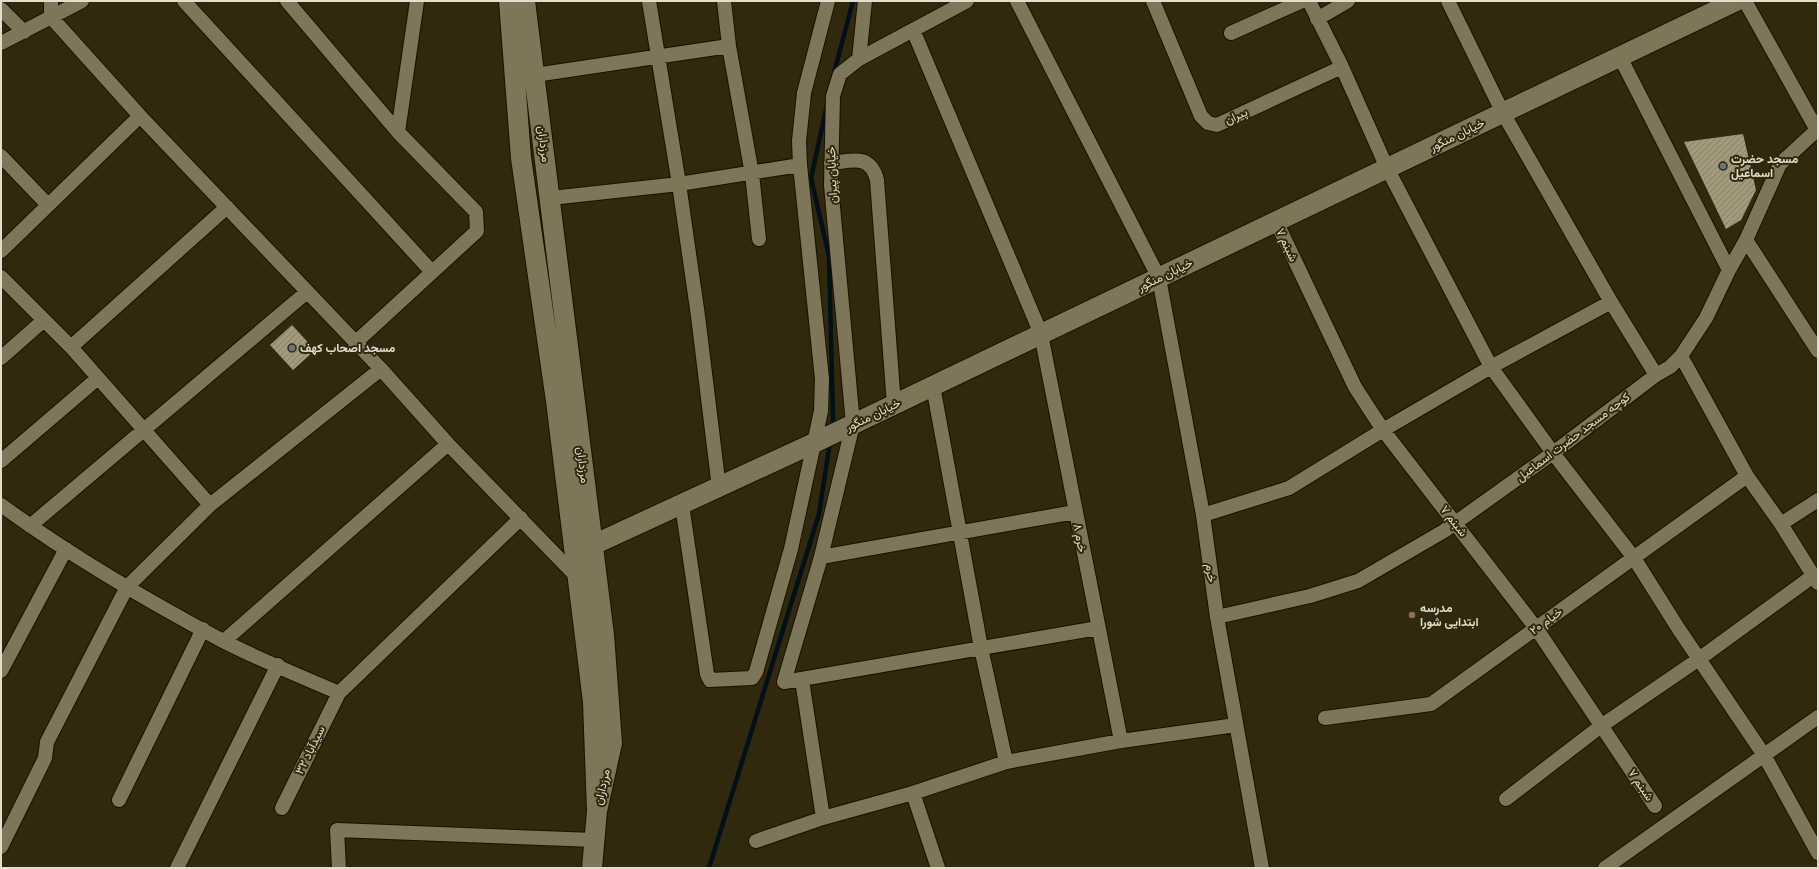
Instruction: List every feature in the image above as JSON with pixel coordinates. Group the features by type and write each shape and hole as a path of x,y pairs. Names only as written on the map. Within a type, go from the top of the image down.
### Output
{"street":[{"path":"51,1 51,17 140,116 381,369 448,444 578,578"},
{"path":"1,43 82,1"},
{"path":"184,1 432,272"},
{"path":"287,1 398,132 476,212 477,231 355,342"},
{"path":"398,132 417,1"},
{"name":"مرزداران","path":"509,1 521,158 556,401 593,702 597,811"},
{"name":"مرزداران","path":"525,1 551,198 565,328 604,635 612,743 597,811"},
{"path":"649,1 679,184 698,316 719,488"},
{"path":"724,1 728,46 752,174 758,239"},
{"path":"682,505 707,674 710,680 717,681 752,678 756,672 791,549 821,411 822,379 800,165 800,134 804,93 828,1"},
{"path":"859,59 865,1"},
{"name":"خیابان پیران","path":"802,680 784,682 821,557 853,424 830,163 833,96 836,83 840,74 859,59 967,1"},
{"name":"خرم","path":"1017,1 1159,278 1203,515 1236,725 1262,868"},
{"name":"پیران","path":"1153,1 1201,116 1208,124 1217,125 1342,67"},
{"path":"1231,33 1302,1"},
{"path":"1309,1 1342,67 1387,168 1491,367 1553,453 1634,558 1699,659 1764,755 1818,853"},
{"path":"1317,19 1348,1"},
{"path":"1448,1 1503,113 1611,302 1656,375"},
{"name":"خیابان منگور","path":"593,545 719,488 894,405 1736,1"},
{"path":"1745,1 1817,130"},
{"path":"1,9 24,32"},
{"name":"خرم ۸","path":"913,30 1041,334 1121,741"},
{"path":"535,75 728,46"},
{"path":"1620,57 1729,270"},
{"path":"1,251 140,116"},
{"name":"کوچه مسجد حضرت اسماعیل","path":"1218,617 1310,596 1358,581 1444,530 1553,453 1656,375 1670,367 1681,356 1706,318 1729,270 1746,240 1780,164 1817,130"},
{"path":"1,156 48,205"},
{"path":"830,163 858,160 868,162 874,168 877,180 894,405"},
{"path":"551,198 679,184 752,174 800,165"},
{"path":"71,347 228,207"},
{"name":"شبنم ۷","path":"1276,221 1355,387 1383,430 1536,628 1655,806"},
{"path":"1746,240 1818,351"},
{"path":"1,277 71,347 210,505"},
{"path":"30,526 307,292"},
{"path":"1203,515 1289,488 1383,430 1491,367 1611,302"},
{"path":"1,358 44,320"},
{"path":"1506,799 1601,726 1816,579 1781,524 1747,476 1681,356"},
{"path":"1,847 45,758 47,742 127,587 210,505 381,369"},
{"path":"1,461 98,378"},
{"path":"933,386 981,648 1006,762"},
{"path":"224,641 448,444"},
{"name":"خیام ۲۰","path":"1325,718 1431,704 1747,476"},
{"path":"1781,524 1818,500"},
{"path":"1,505 30,526 127,587 224,641 339,693"},
{"path":"821,557 1075,512"},
{"name":"سیدآباد ۳۲","path":"282,808 339,693 521,518"},
{"path":"1,672 66,549"},
{"path":"823,818 802,680 1098,628"},
{"path":"119,800 203,629"},
{"path":"177,868 278,666"},
{"path":"1605,868 1818,717"},
{"path":"756,841 823,818 913,793 1006,762 1121,741 1236,725"},
{"path":"913,793 938,868"},
{"path":"592,868 597,811"},
{"path":"339,868 337,830 594,840"}],"building":[{"name":"مسجد حضرت اسماعیل","path":"1743,134 1756,190 1741,220 1726,229 1684,142"},
{"name":"مسجد اصحاب کهف","path":"292,325 315,350 293,370 270,345"}],"waterway":[{"path":"833,77 853,1"},
{"path":"827,105 811,178 829,256 832,428"},
{"path":"709,868 819,514 830,442"}],"place":[{"name":"مسجد حضرت اسماعیل","path":"1723,166"},
{"name":"مسجد اصحاب کهف","path":"292,348"},
{"name":"مدرسه ابتدایی شورا","path":"1412,615"}]}
